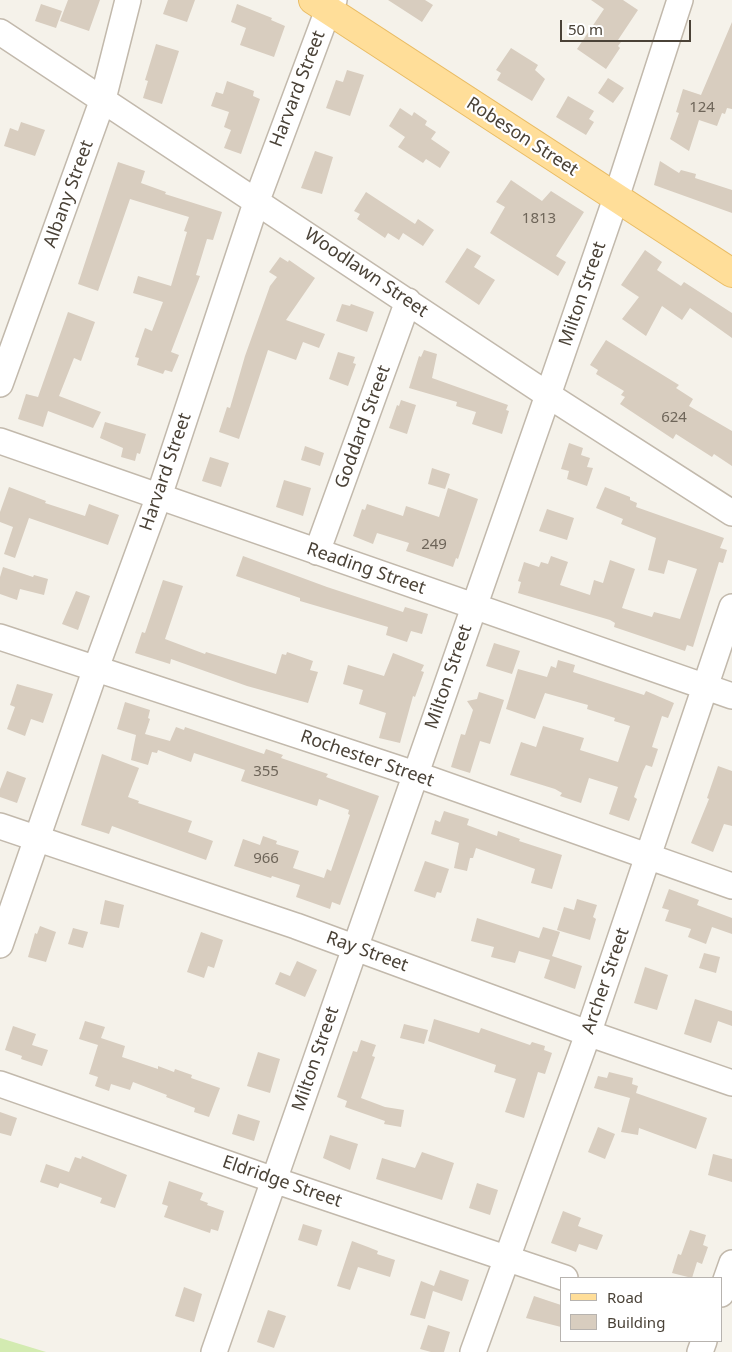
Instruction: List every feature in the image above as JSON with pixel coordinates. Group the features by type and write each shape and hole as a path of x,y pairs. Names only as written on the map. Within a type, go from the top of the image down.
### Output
{"main road":[{"name":"Robeson Street","path":"325,3 616,198 732,273"}],"street":[{"name":"Albany Street","path":"0,384 103,99 128,0"},
{"name":"Milton Street","path":"214,1352 616,198 680,0"},
{"name":"Harvard Street","path":"0,945 96,668 159,496 256,200 325,3"},
{"name":"Woodlawn Street","path":"0,32 548,395 732,513"},
{"name":"Goddard Street","path":"317,552 408,302"},
{"name":"Reading Street","path":"0,441 732,696"},
{"name":"Archer Street","path":"473,1352 588,1034 732,607"},
{"name":"Rochester Street","path":"0,637 415,774 732,886"},
{"name":"Ray Street","path":"0,826 356,948 588,1034 732,1083"},
{"name":"Eldridge Street","path":"0,1084 274,1180 562,1277"},
{"path":"722,1291 732,1263"}],"green space":[{"path":"0,1338 46,1352 0,1352"}],"building":[{"path":"68,0 100,0 89,31 60,21"},
{"path":"168,0 195,0 187,22 163,14"},
{"path":"388,0 425,0 433,5 422,22"},
{"path":"591,0 623,0 638,10 618,40 621,42 618,46 620,48 606,69 577,49 604,9"},
{"path":"41,4 62,11 56,28 35,21"},
{"path":"237,4 272,18 271,20 285,26 274,57 240,45 246,28 231,22"},
{"path":"732,22 732,109 727,108 725,114 722,113 717,126 699,120 689,151 670,139 679,113 676,112 683,89 701,95"},
{"path":"156,44 179,51 162,104 143,98 148,81 145,80"},
{"path":"511,48 538,65 535,70 545,79 532,101 497,80 501,73 496,70"},
{"path":"347,70 364,75 350,116 326,108 336,80 343,82"},
{"path":"608,78 624,88 613,103 598,93"},
{"path":"227,81 254,91 253,96 260,99 241,154 224,148 231,130 224,127 229,112 211,106 216,92 223,94"},
{"path":"568,96 594,111 589,119 594,122 586,135 556,117"},
{"path":"400,108 412,116 414,112 427,121 425,125 436,132 431,139 450,152 440,168 426,159 423,163 398,147 405,137 389,126"},
{"path":"21,122 45,130 35,156 4,146 10,128 18,131"},
{"path":"315,151 333,157 322,194 301,188"},
{"path":"660,161 679,173 681,170 696,174 695,178 732,190 732,213 654,185"},
{"path":"118,162 145,171 141,183 166,192 165,194 222,212 213,240 207,239 196,275 200,276 171,352 179,355 172,372 165,370 163,374 137,365 139,358 135,357 145,328 152,331 163,302 133,293 138,276 171,286 187,232 184,231 189,217 130,199 98,291 78,284"},
{"path":"511,180 542,201 551,191 584,212 556,256 566,262 558,276 490,233 505,207 496,202"},
{"path":"366,192 415,224 418,219 434,230 423,246 403,233 399,240 388,233 385,238 357,219 360,214 354,211"},
{"path":"467,248 481,256 474,267 495,280 479,305 445,282"},
{"path":"645,250 662,262 657,270 681,286 684,282 732,313 732,338 690,308 682,320 662,306 646,336 622,319 639,297 621,285"},
{"path":"280,257 288,262 289,260 315,278 286,320 325,334 319,348 303,342 296,360 268,350 239,439 219,432 227,407 230,408 245,356 270,286 277,277 269,272"},
{"path":"342,304 350,306 351,304 374,312 367,332 336,321"},
{"path":"68,312 95,322 81,361 74,358 59,396 101,412 93,428 48,411 43,427 18,419 26,394 38,397"},
{"path":"606,340 679,385 676,388 693,399 689,406 732,431 732,466 714,454 712,457 676,434 673,439 620,404 625,397 621,395 624,391 596,374 598,370 590,365"},
{"path":"424,350 437,354 432,378 508,405 506,410 509,411 502,434 472,424 476,412 456,406 457,402 409,388 419,356 421,357"},
{"path":"338,352 355,357 353,363 356,364 348,386 329,379"},
{"path":"401,400 416,405 407,434 389,428 397,405 399,406"},
{"path":"105,422 146,434 140,454 137,453 135,461 121,457 123,448 100,438"},
{"path":"569,443 583,448 581,455 590,458 587,467 593,468 587,486 567,479 569,471 561,469"},
{"path":"305,446 324,453 320,466 301,460"},
{"path":"210,457 229,463 221,487 202,481"},
{"path":"432,468 450,474 445,489 428,484"},
{"path":"284,480 311,488 303,516 276,507"},
{"path":"9,487 46,501 45,503 85,516 89,504 119,515 108,545 29,518 15,558 4,554 13,527 0,522 0,512"},
{"path":"605,487 630,497 630,500 637,503 636,507 724,538 720,548 727,550 723,563 719,562 693,647 687,645 685,651 614,627 615,623 610,620 518,593 521,582 518,581 524,562 539,567 541,562 548,564 551,556 568,562 560,585 590,595 594,580 603,583 610,560 635,569 622,608 652,617 654,612 680,619 697,569 668,560 664,574 648,570 656,538 621,524 623,519 596,508"},
{"path":"448,488 478,499 458,559 456,558 453,567 406,551 409,543 377,533 373,544 353,536 362,509 365,510 367,504 403,516 406,506 439,517"},
{"path":"547,509 574,518 567,540 539,531"},
{"path":"243,556 327,587 403,612 405,607 428,614 422,634 411,631 407,642 386,635 388,627 300,601 300,598 236,576"},
{"path":"3,567 33,577 34,575 48,579 44,595 20,589 17,600 0,594 0,577"},
{"path":"163,580 183,586 165,639 205,654 206,652 276,674 282,654 286,655 287,652 313,661 310,670 318,672 308,703 247,686 171,659 170,664 135,653 142,632 145,633"},
{"path":"76,591 90,596 78,630 62,624"},
{"path":"494,643 520,651 512,674 486,666"},
{"path":"393,653 424,665 421,671 424,672 415,697 413,696 400,743 379,738 386,713 359,704 363,690 343,684 348,665 384,676"},
{"path":"558,660 575,665 573,672 644,695 646,691 674,703 668,718 662,716 652,747 658,749 652,767 646,765 643,771 634,797 637,799 629,821 609,814 618,787 589,778 581,803 560,796 562,793 555,789 510,775 521,742 536,747 543,726 584,738 580,750 618,762 630,726 614,721 615,718 587,709 588,705 545,693 535,719 506,709 518,669 547,677 551,666 556,668"},
{"path":"17,684 53,694 43,723 31,719 25,736 7,729 15,707 10,705"},
{"path":"479,692 504,700 490,744 480,741 470,773 451,767 461,734 465,735 473,710 467,701 477,699"},
{"path":"125,702 150,710 148,718 150,719 145,734 170,741 176,727 184,730 185,727 264,754 266,749 283,755 281,758 328,774 326,777 379,796 340,905 332,902 330,909 296,897 300,885 234,866 243,839 260,845 263,836 277,841 276,844 299,851 293,868 324,878 327,869 331,871 350,815 348,814 349,810 319,799 317,806 241,781 245,770 194,753 191,762 158,750 157,753 152,752 148,765 131,760 136,735 117,729"},
{"path":"102,754 139,768 128,797 139,801 138,803 192,821 188,832 213,841 206,860 112,826 109,834 81,825"},
{"path":"718,766 732,771 732,826 724,824 713,852 691,843 709,799 707,798"},
{"path":"7,771 26,778 17,803 0,797 0,789"},
{"path":"444,811 469,819 467,825 497,836 498,831 520,839 519,841 562,855 552,889 531,883 535,869 476,848 473,858 470,858 467,871 454,868 459,843 431,834 435,820 440,822"},
{"path":"425,861 449,869 441,893 437,892 435,898 414,891"},
{"path":"669,889 699,900 697,905 732,918 732,934 712,927 706,944 688,937 691,929 665,921 669,910 662,908"},
{"path":"577,899 597,905 593,917 596,919 590,940 557,930 564,907 574,910"},
{"path":"105,900 124,905 119,928 100,924"},
{"path":"477,918 539,938 543,927 560,932 552,956 582,966 575,989 544,978 550,960 519,951 515,963 491,957 494,947 471,941"},
{"path":"40,926 56,932 46,962 28,957 35,933 37,934"},
{"path":"73,928 88,932 83,948 68,944"},
{"path":"201,932 223,940 214,968 208,966 204,978 187,972"},
{"path":"704,953 720,957 716,973 699,968"},
{"path":"297,961 317,970 305,997 275,984 280,972 290,976"},
{"path":"645,967 668,975 657,1010 634,1003"},
{"path":"695,999 732,1011 732,1026 718,1021 711,1043 684,1034"},
{"path":"434,1019 479,1033 481,1028 530,1045 532,1042 545,1046 544,1050 552,1053 545,1074 538,1072 524,1118 505,1112 516,1079 494,1072 496,1065 428,1041"},
{"path":"85,1021 105,1027 101,1038 125,1046 122,1057 158,1069 158,1066 174,1072 175,1069 192,1075 191,1078 220,1088 209,1117 194,1112 195,1108 166,1097 167,1095 133,1082 130,1090 111,1084 109,1091 95,1086 98,1077 89,1074 98,1045 79,1039"},
{"path":"404,1024 428,1030 424,1044 400,1038"},
{"path":"13,1026 36,1034 32,1045 48,1050 42,1066 21,1059 22,1056 5,1050"},
{"path":"361,1040 376,1045 372,1056 375,1057 361,1098 385,1107 404,1110 401,1127 384,1124 385,1121 345,1107 347,1101 337,1097 353,1051 357,1052"},
{"path":"258,1052 280,1059 270,1093 247,1086"},
{"path":"609,1072 633,1078 632,1084 638,1086 636,1093 707,1118 696,1149 639,1128 638,1135 621,1132 630,1098 594,1088 598,1076 607,1078"},
{"path":"0,1112 17,1118 11,1136 0,1133"},
{"path":"238,1114 260,1121 254,1141 232,1134"},
{"path":"598,1127 615,1134 605,1159 588,1152"},
{"path":"330,1135 358,1144 350,1170 323,1158"},
{"path":"422,1152 454,1163 442,1200 376,1179 382,1158 415,1168"},
{"path":"713,1154 732,1159 732,1182 708,1175"},
{"path":"82,1156 127,1175 115,1208 100,1203 102,1198 60,1183 58,1188 40,1182 46,1164 69,1172 75,1157 81,1159"},
{"path":"169,1181 203,1193 200,1200 208,1203 207,1205 224,1211 218,1231 211,1229 210,1233 164,1217 168,1206 162,1204"},
{"path":"477,1183 498,1190 490,1215 469,1208"},
{"path":"563,1211 581,1218 578,1226 603,1235 597,1250 579,1244 576,1252 551,1243"},
{"path":"303,1224 322,1230 317,1246 298,1240"},
{"path":"690,1230 706,1235 703,1245 708,1247 702,1264 697,1262 692,1277 672,1273 678,1254 681,1255"},
{"path":"352,1241 378,1251 377,1254 395,1260 390,1277 358,1267 350,1290 337,1286"},
{"path":"440,1270 469,1280 462,1301 433,1291 425,1319 410,1315 421,1281 434,1286"},
{"path":"184,1287 202,1294 194,1322 175,1316"},
{"path":"534,1296 560,1305 560,1327 526,1318"},
{"path":"268,1310 286,1316 274,1348 257,1342"},
{"path":"428,1325 450,1332 444,1352 431,1352 420,1349"}]}
